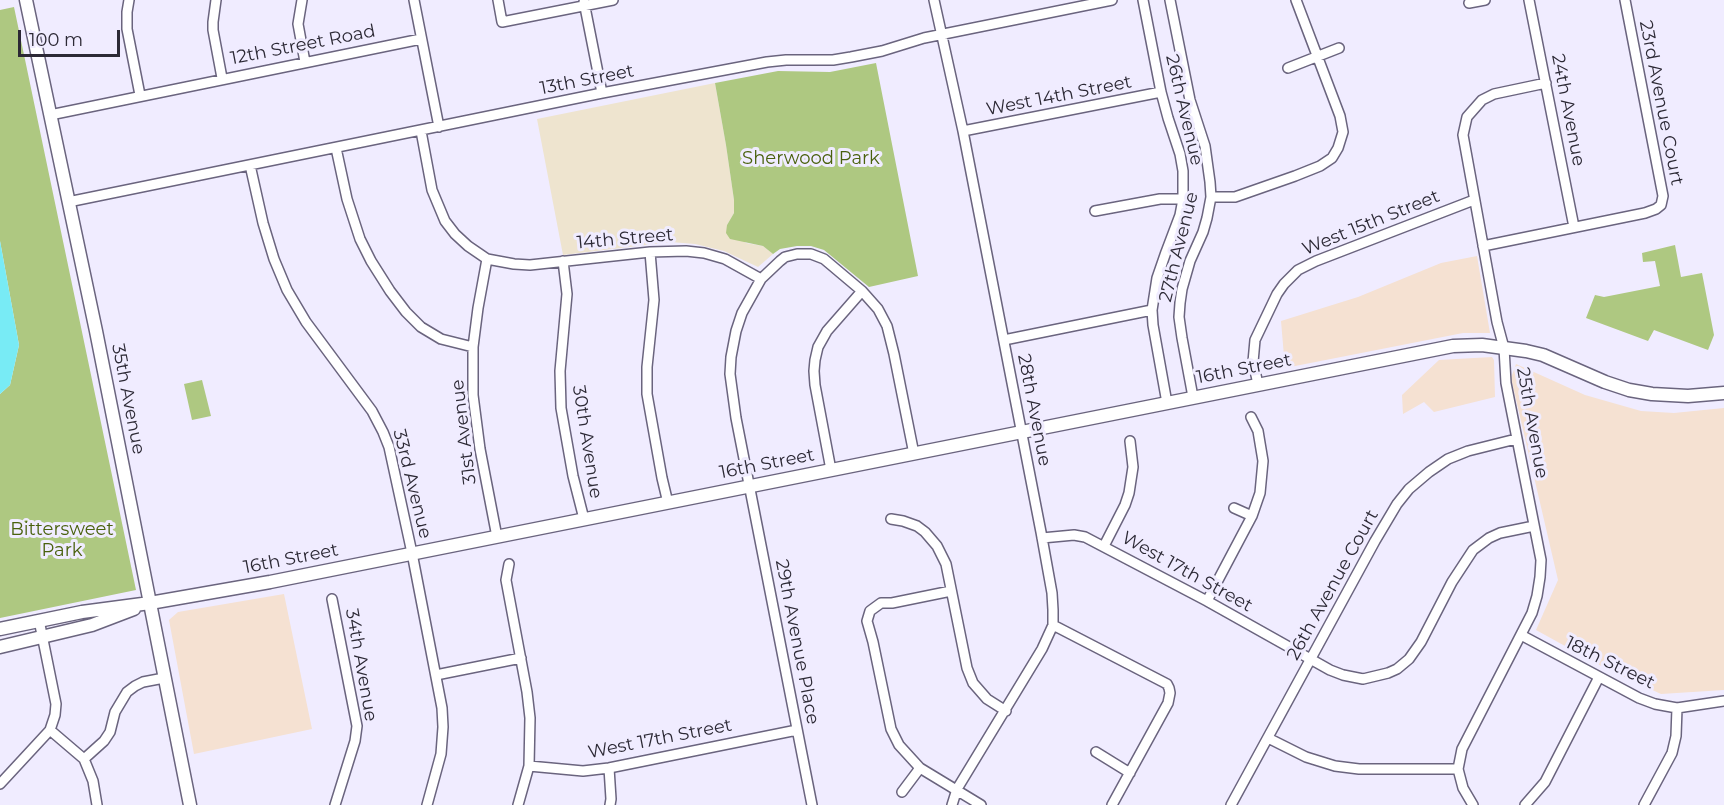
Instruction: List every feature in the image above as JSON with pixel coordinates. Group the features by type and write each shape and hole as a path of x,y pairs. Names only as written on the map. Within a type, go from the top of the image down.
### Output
{"main road":[{"name":"35th Avenue","path":"26,0 69,202 190,805"},
{"name":"16th Street","path":"0,628 102,608 150,603 270,582 1455,346 1482,345 1544,355 1629,390 1678,396 1724,393"},
{"name":"16th Street","path":"0,647 94,624 150,603"}],"street":[{"path":"129,0 126,12 127,29 141,95"},
{"path":"216,0 213,30 222,78"},
{"path":"302,0 298,24 304,62"},
{"path":"414,0 439,127"},
{"path":"498,0 502,22 584,3 613,0"},
{"name":"28th Avenue","path":"934,0 963,131 1022,432 1052,594 1053,625 1042,649 1006,711 957,789 952,805"},
{"name":"13th Street","path":"69,202 602,93 767,62 833,60 850,57 942,35 1112,0"},
{"name":"26th Avenue","path":"1143,0 1161,92 1183,171 1183,199 1176,227 1157,278 1152,310 1167,403"},
{"name":"27th Avenue","path":"1170,0 1190,100 1205,146 1211,198 1203,232 1190,261 1180,303 1179,317 1193,397"},
{"path":"1211,198 1235,197 1251,192 1320,166 1335,154 1343,132 1342,123 1296,0"},
{"path":"1469,3 1485,0"},
{"name":"24th Avenue","path":"1529,0 1574,227"},
{"name":"23rd Avenue Court","path":"1574,227 1656,209 1661,205 1663,196 1625,0"},
{"path":"584,3 602,93"},
{"name":"12th Street Road","path":"50,115 421,39"},
{"path":"1288,68 1339,48"},
{"name":"25th Avenue","path":"1458,769 1465,741 1532,613 1538,596 1540,577 1540,560 1506,383 1504,348 1463,135 1467,117 1482,100 1494,94 1546,83"},
{"name":"West 14th Street","path":"963,131 1161,92"},
{"path":"421,131 432,190 445,221 468,246 487,259"},
{"path":"336,148 346,199 360,239 390,291 420,327 441,339 473,346"},
{"name":"33rd Avenue","path":"250,165 263,223 287,290 306,322 372,411 383,432 394,466 442,708 441,754 427,805"},
{"path":"1095,212 1160,198 1183,199"},
{"name":"West 15th Street","path":"1258,384 1253,362 1255,340 1277,294 1298,270 1474,200"},
{"path":"1483,246 1574,227"},
{"name":"14th Street","path":"487,259 530,265 678,250 704,253 725,259 761,279"},
{"path":"650,252 654,300 647,367 647,394 668,503"},
{"name":"29th Avenue Place","path":"812,805 732,394 731,357 742,313 761,279 785,257 811,254 824,260 862,291 878,309 887,326 914,454"},
{"name":"31st Avenue","path":"487,259 473,346 474,409 497,537"},
{"name":"30th Avenue","path":"563,261 567,294 560,371 561,408 573,476 584,519"},
{"path":"831,470 815,385 815,360 818,347 827,331 862,291"},
{"path":"1004,340 1152,310"},
{"path":"1207,601 1252,516 1262,487 1263,461 1258,431 1251,417"},
{"name":"26th Avenue Court","path":"1231,805 1397,504 1409,489 1448,459 1468,451 1516,439"},
{"path":"1104,546 1130,493 1133,467 1130,441"},
{"path":"1234,508 1252,516"},
{"path":"891,519 916,526 925,532 937,546 946,564 967,668 973,683 987,699 1006,711"},
{"name":"West 17th Street","path":"1042,538 1074,535 1085,537 1207,601 1310,660 1343,675 1363,679 1388,673 1409,659 1452,582 1473,550 1500,532 1534,526"},
{"path":"509,564 506,580 530,718 529,766 518,805"},
{"path":"951,591 892,603 881,603 870,612 867,621 891,729 899,745 920,768 981,805"},
{"name":"34th Avenue","path":"332,599 357,726 355,741 334,805"},
{"path":"0,784 50,730 55,715 57,704 39,620"},
{"path":"1053,625 1167,684 1170,693 1168,703 1112,805"},
{"name":"18th Street","path":"1521,635 1639,698 1655,704 1677,708 1724,701"},
{"path":"436,675 521,658"},
{"path":"1525,805 1545,782 1599,677"},
{"path":"84,759 104,741 110,732 115,712 127,692 143,682 164,678"},
{"path":"1644,805 1672,753 1676,736 1677,708"},
{"path":"50,730 84,759 93,781 97,805"},
{"name":"West 17th Street","path":"529,766 583,771 609,768 797,730"},
{"path":"1268,738 1306,757 1335,766 1359,769 1458,769 1463,788 1473,805"},
{"path":"1096,752 1131,772"},
{"path":"609,768 610,805"},
{"path":"902,792 920,768"}],"shaded area":[{"path":"715,83 734,200 734,213 727,225 746,243 763,246 773,254 758,267 724,251 695,244 671,242 563,255 537,119"},
{"path":"1477,256 1490,333 1463,333 1285,368 1281,321 1358,297 1441,263"},
{"path":"1492,357 1495,397 1434,412 1424,402 1403,414 1402,395 1439,360"},
{"path":"1516,364 1585,395 1641,411 1674,413 1724,408 1724,690 1661,694 1605,668 1536,630 1558,580 1511,378"},
{"path":"284,594 312,729 194,754 169,620 178,612"}],"green space":[{"name":"Bittersweet Park","path":"14,7 136,590 0,618 0,394 10,385 19,345 0,241 0,10"},
{"name":"Sherwood Park","path":"876,63 918,276 869,287 824,250 811,246 797,246 780,249 773,254 763,246 730,239 726,233 727,225 734,213 734,200 715,83 778,71 830,72"},
{"path":"1675,245 1681,277 1702,273 1714,335 1708,350 1654,330 1648,341 1586,318 1595,295 1604,297 1660,286 1655,261 1643,262 1642,253"},
{"path":"202,380 211,416 192,420 184,384"}],"water":[{"path":"0,241 19,345 10,385 0,394"}]}
